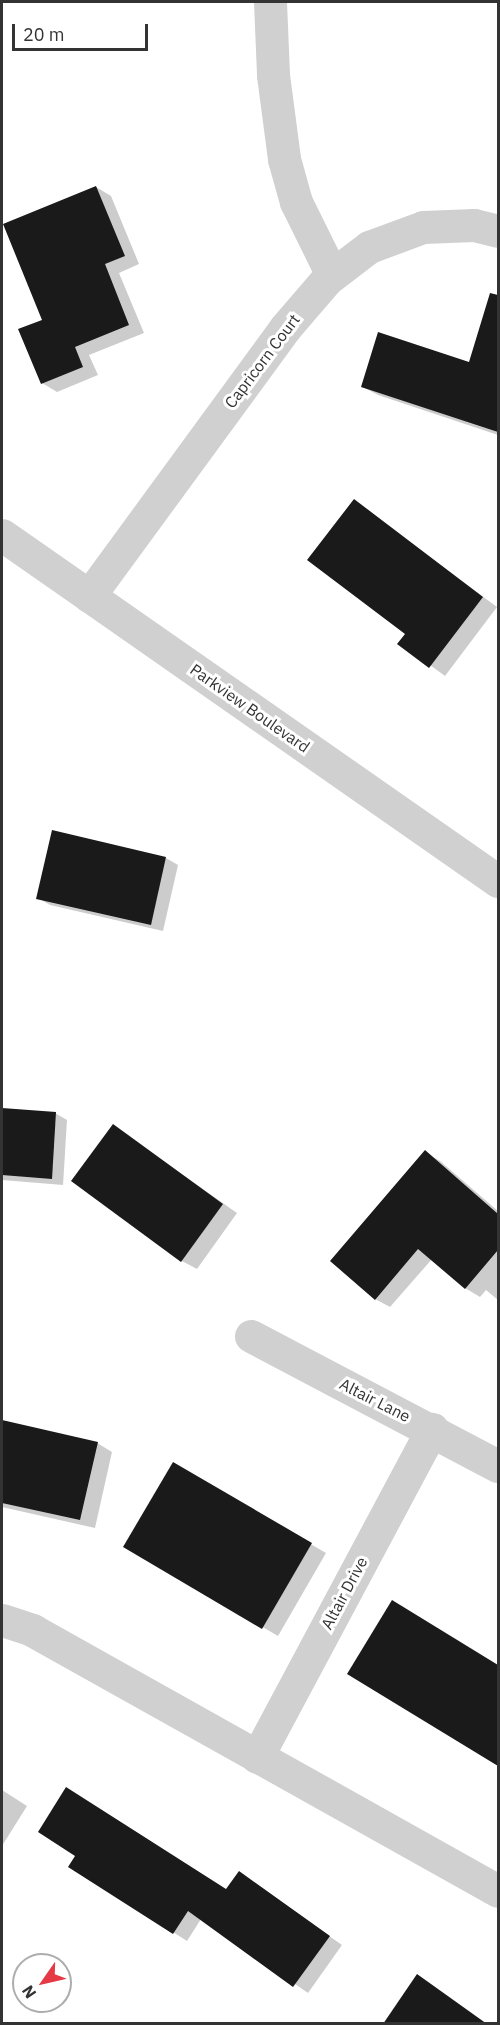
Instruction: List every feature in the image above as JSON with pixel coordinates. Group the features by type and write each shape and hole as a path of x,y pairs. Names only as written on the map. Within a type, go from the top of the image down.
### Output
{"street":[{"path":"270,2 273,75 284,159 296,202 332,274"},
{"name":"Capricorn Court","path":"89,596 285,328 332,274 369,247 423,227 474,225 498,231"},
{"name":"Parkview Boulevard","path":"2,536 498,881"},
{"name":"Altair Lane","path":"251,1336 432,1429 498,1466"},
{"name":"Altair Drive","path":"257,1757 432,1429"},
{"path":"2,1620 32,1630 498,1891"}],"building":[{"path":"96,186 125,256 105,264 129,325 75,347 83,367 41,384 18,329 42,320 3,224"},
{"path":"490,293 498,295 498,432 361,387 378,332 469,362"},
{"path":"354,499 483,597 429,668 397,644 405,634 307,560"},
{"path":"52,830 166,857 151,925 36,899"},
{"path":"2,1108 56,1112 52,1179 2,1175"},
{"path":"113,1124 223,1204 181,1262 71,1181"},
{"path":"425,1150 498,1214 498,1250 465,1289 418,1249 375,1300 330,1261"},
{"path":"2,1420 98,1442 80,1520 2,1503"},
{"path":"173,1462 312,1543 262,1629 123,1547"},
{"path":"392,1600 498,1665 498,1766 347,1674"},
{"path":"66,1787 226,1889 239,1871 330,1936 293,1987 188,1911 173,1934 68,1867 75,1856 38,1832"},
{"path":"417,1974 487,2024 383,2024"}]}
